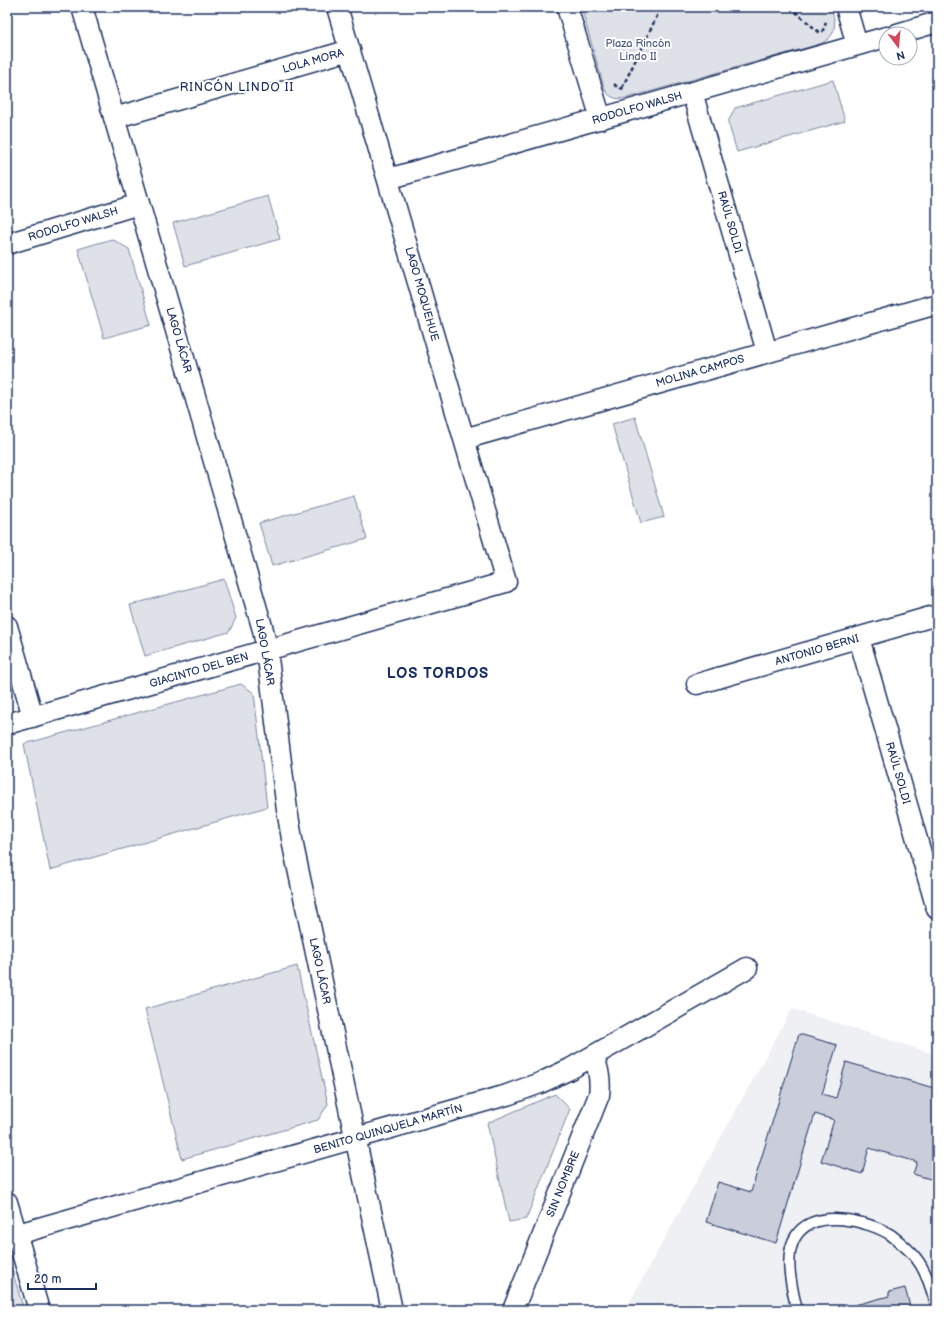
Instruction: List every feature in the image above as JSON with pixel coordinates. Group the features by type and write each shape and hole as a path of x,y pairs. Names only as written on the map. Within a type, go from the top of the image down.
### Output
{"street":[{"name":"LAGO LÁCAR","path":"82,7 263,630 267,650 287,810 294,850 392,1310"},
{"name":"LAGO MOQUEHUE","path":"337,7 506,582"},
{"path":"567,7 601,119"},
{"path":"846,7 857,45"},
{"path":"918,28 937,22"},
{"name":"RODOLFO WALSH","path":"388,179 878,39"},
{"name":"LOLA MORA","path":"114,118 350,50"},
{"name":"RAÚL SOLDI","path":"692,92 767,352"},
{"name":"RODOLFO WALSH","path":"7,244 139,204"},
{"name":"MOLINA CAMPOS","path":"464,439 937,304"},
{"name":"GIACINTO DEL BEN","path":"7,724 506,582"},
{"name":"ANTONIO BERNI","path":"697,684 937,615"},
{"path":"7,626 33,717"},
{"name":"RAÚL SOLDI","path":"859,638 937,909"},
{"name":"BENITO QUINQUELA MARTÍN","path":"12,1236 524,1089 555,1077 747,968"},
{"name":"SIN NOMBRE","path":"513,1310 599,1095 599,1073 593,1056"},
{"path":"7,1202 12,1236 38,1310"}],"lane":[{"path":"797,1310 791,1278 791,1249 796,1236 805,1227 815,1222 830,1219 859,1223 876,1228 890,1235 906,1247 917,1259 925,1275 937,1308"}],"path":[{"path":"790,7 821,34"},
{"path":"622,88 658,14"},
{"path":"817,36 821,34 825,26 825,18"},
{"path":"612,80 617,87 626,89"}],"shaded area":[{"path":"792,1009 937,1055 937,1310 625,1310"}],"green space":[{"name":"Plaza Rincón Lindo II","path":"581,7 831,7 834,18 834,28 830,37 820,44 619,99 610,96 604,87"},
{"path":"833,80 845,121 737,152 728,122 735,108"},
{"path":"268,196 280,239 185,266 173,223"},
{"path":"112,239 129,249 151,325 104,338 78,249"},
{"path":"635,417 664,517 641,523 612,424"},
{"path":"354,496 367,539 272,566 259,523"},
{"path":"224,579 236,618 229,632 145,656 130,605"},
{"path":"241,684 254,693 267,807 50,870 24,744"},
{"path":"297,966 328,1104 318,1120 182,1159 145,1009"},
{"path":"555,1094 570,1109 526,1219 509,1222 487,1123"},
{"path":"7,1261 12,1270 24,1310 7,1310"}],"building":[{"path":"799,1034 837,1045 822,1094 836,1098 846,1062 937,1089 937,1110 934,1121 937,1122 937,1181 913,1174 917,1162 869,1148 862,1174 821,1161 834,1120 815,1114 776,1243 706,1222 718,1182 751,1192"},
{"path":"905,1288 911,1310 852,1310 851,1306 889,1296 889,1292"}],"district":[{"name":"RINCÓN LINDO II","path":"237,87"},
{"name":"LOS TORDOS","path":"438,673"}]}
